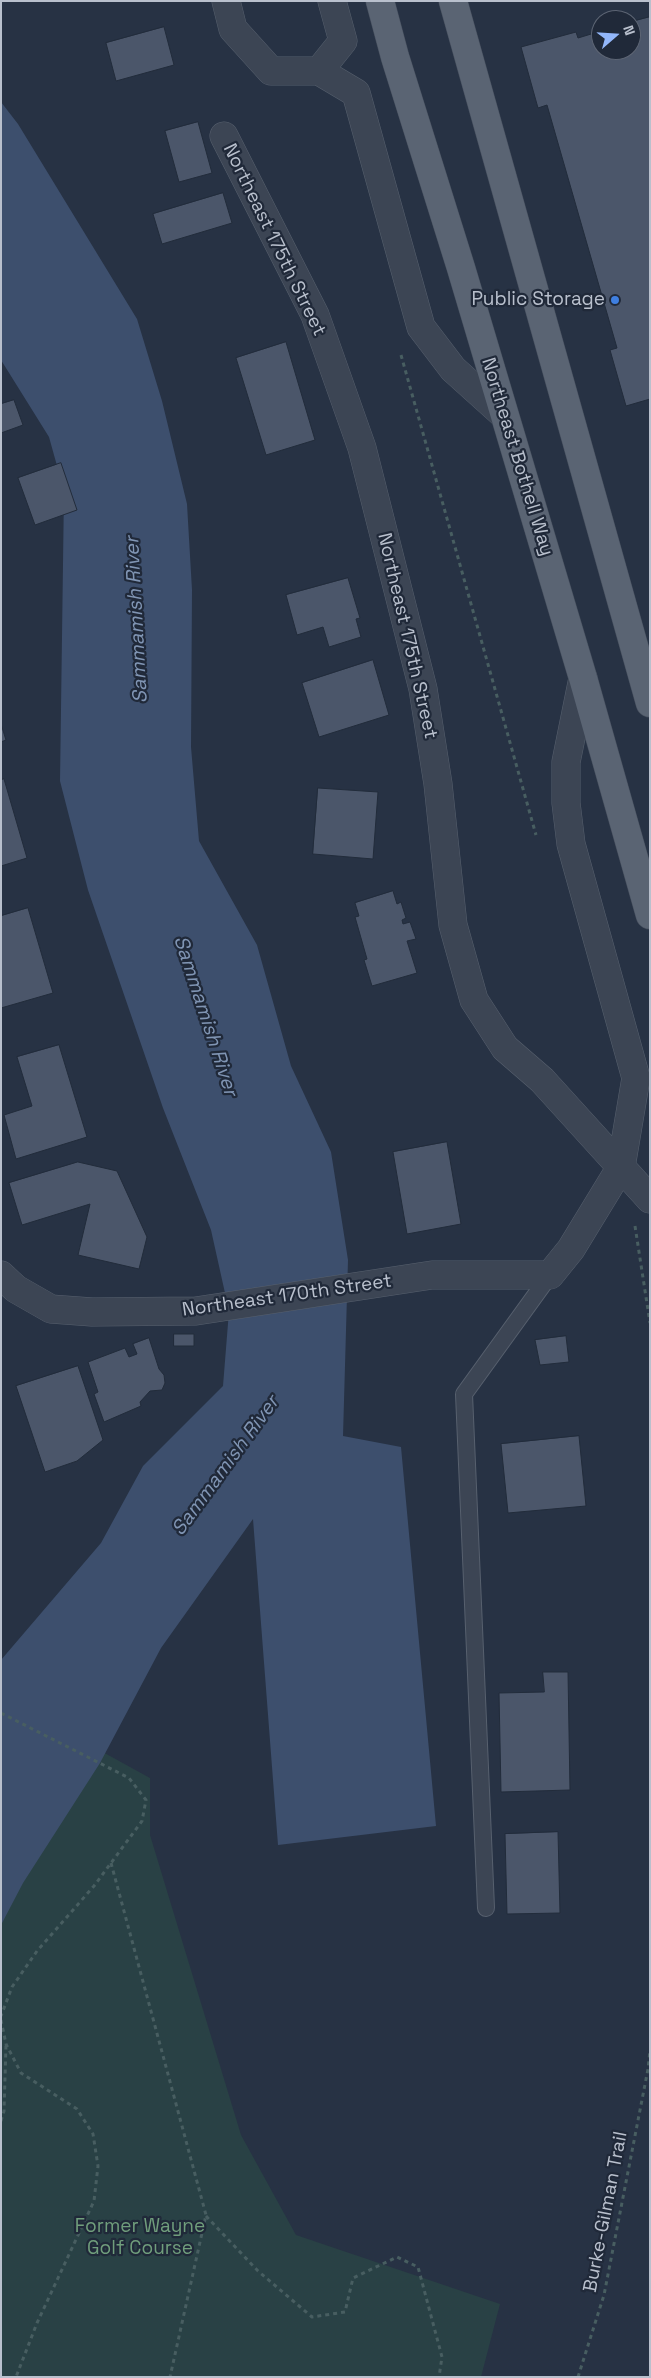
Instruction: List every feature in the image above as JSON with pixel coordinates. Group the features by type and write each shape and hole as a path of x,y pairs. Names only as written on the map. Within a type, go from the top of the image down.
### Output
{"main road":[{"name":"Northeast Bothell Way","path":"380,1 583,678 650,914"},
{"path":"453,1 650,703"}],"street":[{"path":"226,1 233,30 271,71 319,71 356,93 422,326 453,369 503,414"},
{"path":"319,71 343,41 332,1"},
{"name":"Northeast 175th Street","path":"224,136 315,315 362,448 423,689 438,784 453,926 474,1000 504,1048 542,1080 650,1199"},
{"path":"550,1276 571,1249 621,1167 636,1078 571,844 566,803 566,762 583,678"},
{"name":"Northeast 170th Street","path":"1,1275 16,1289 51,1309 92,1312 196,1311 432,1275 550,1276"}],"lane":[{"path":"486,1908 464,1394 550,1276"}],"path":[{"path":"400,354 537,839"},
{"path":"636,1228 650,1323"},
{"path":"1,1713 129,1778 146,1800 142,1821 27,1965 12,1987 1,2016"},
{"path":"111,1862 206,2216 170,2377"},
{"path":"1,2020 6,2044 4,2111 1,2122"},
{"path":"6,2044 22,2073 77,2109 92,2134 98,2166 94,2201 37,2323 16,2377"},
{"name":"Burke-Gilman Trail","path":"578,2377 604,2295 648,2069 650,2050"},
{"path":"206,2216 258,2270 312,2317 345,2312 353,2278 388,2261 397,2257 418,2267 442,2358 439,2377"}],"green space":[{"name":"Former Wayne Golf Course","path":"1,1696 150,1778 150,1835 241,2135 296,2235 500,2304 481,2377 1,2377"}],"water":[{"name":"Sammamish River","path":"1,102 18,124 137,319 162,401 187,504 192,590 191,747 199,841 257,945 291,1066 331,1152 348,1260 343,1436 401,1447 436,1826 278,1845 253,1519 161,1648 100,1763 23,1883 1,1925 1,1660 101,1543 143,1466 223,1386 229,1311 211,1230 163,1108 88,890 60,781 64,491 49,437 1,360"}],"building":[{"name":"Public Storage","path":"650,17 650,399 626,406 610,350 617,348 547,105 538,108 521,47 576,32 578,38 591,34 591,60 641,60 641,19"},
{"path":"164,27 174,65 116,81 106,43"},
{"path":"198,122 212,173 179,182 165,131"},
{"path":"223,193 232,223 162,244 153,214"},
{"path":"286,342 315,440 266,455 236,358"},
{"path":"14,400 23,425 1,433 1,404"},
{"path":"61,463 77,510 35,525 18,478"},
{"path":"348,578 360,618 356,619 361,637 329,647 323,627 297,635 286,595"},
{"path":"373,660 389,715 319,737 302,683"},
{"path":"1,724 6,740 1,742"},
{"path":"4,779 27,858 1,866 1,780"},
{"path":"318,788 378,792 373,859 313,854"},
{"path":"393,891 397,904 401,902 406,918 402,920 403,924 410,922 416,939 407,941 417,973 372,986 364,960 367,959 355,917 359,916 355,903"},
{"path":"28,908 53,993 1,1008 1,916"},
{"path":"59,1045 87,1137 16,1159 4,1115 32,1106 17,1057"},
{"path":"447,1142 461,1224 407,1234 393,1152"},
{"path":"78,1162 117,1171 147,1237 139,1269 78,1255 90,1204 22,1225 9,1183"},
{"path":"174,1334 194,1334 194,1346 174,1346"},
{"path":"566,1336 569,1362 540,1365 535,1340"},
{"path":"149,1338 159,1369 164,1375 165,1383 162,1390 150,1391 140,1402 141,1406 104,1422 94,1394 98,1392 88,1362 125,1348 129,1357 137,1354 133,1344"},
{"path":"78,1366 103,1440 77,1461 45,1472 16,1386"},
{"path":"579,1436 586,1506 508,1513 501,1444"},
{"path":"543,1672 568,1672 570,1790 501,1792 499,1693 544,1692"},
{"path":"558,1832 560,1913 507,1914 505,1834"}],"place":[{"name":"Public Storage","path":"615,300"}]}
